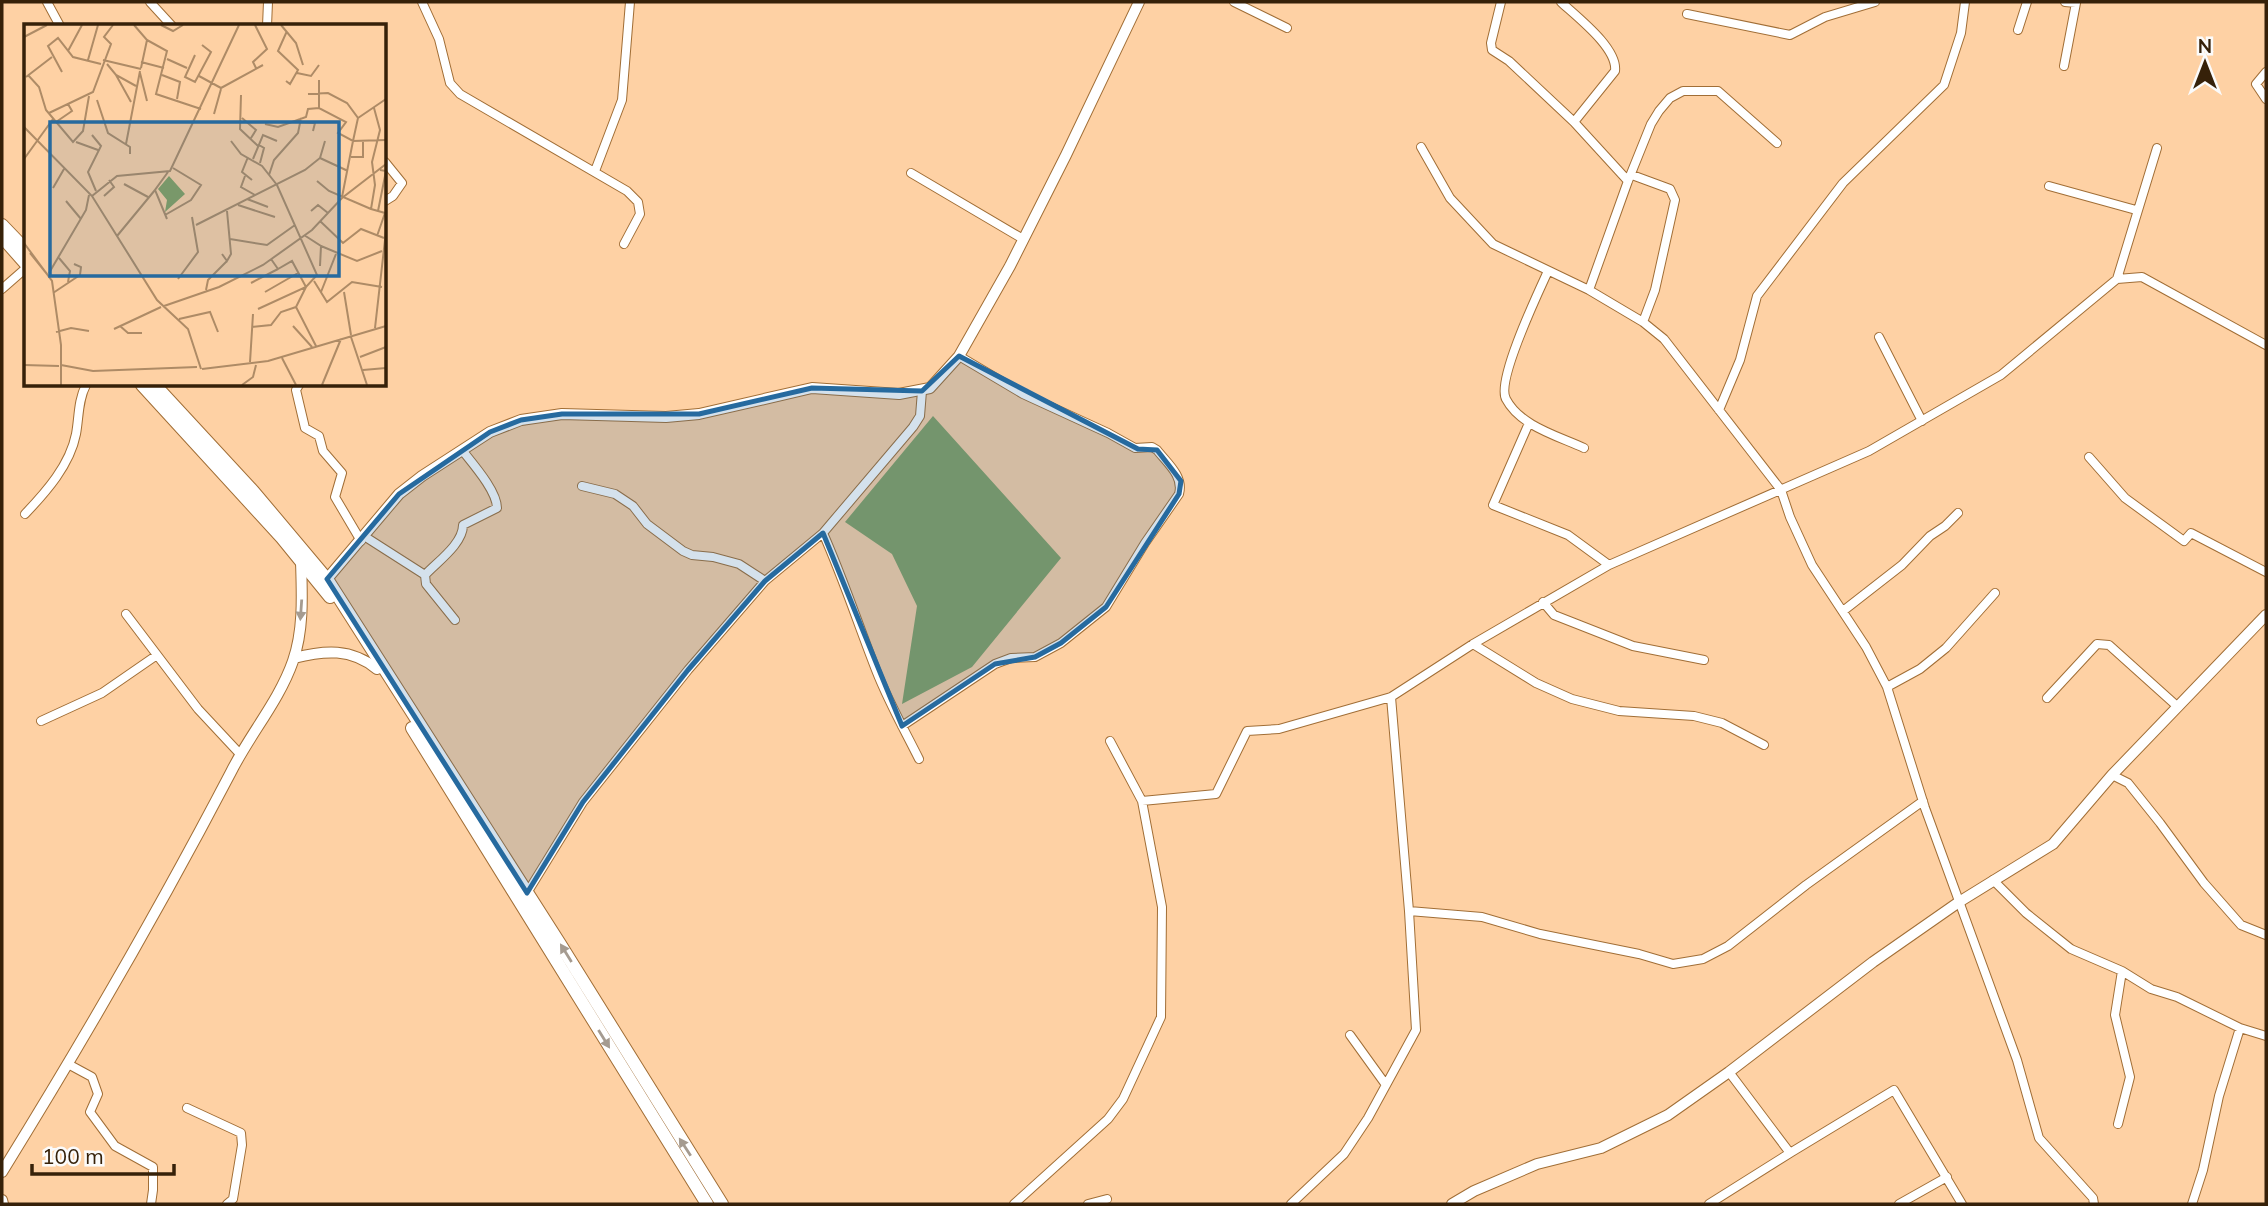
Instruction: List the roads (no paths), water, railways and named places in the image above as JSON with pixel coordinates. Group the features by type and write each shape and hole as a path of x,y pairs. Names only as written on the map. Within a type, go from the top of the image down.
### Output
{"main road":[{"path":"2,225 24,248"},
{"path":"2,237 24,264"},
{"path":"144,387 333,600 707,1204"},
{"path":"157,387 253,491 327,579 722,1204"}],"street":[{"path":"47,2 59,24"},
{"path":"150,2 170,24"},
{"path":"267,24 268,2"},
{"path":"422,2 439,39 450,83 460,94 595,171 627,191 638,202 640,214 624,244"},
{"path":"595,171 622,100 630,2"},
{"path":"327,579 398,494 490,432 521,420 562,414 666,417 699,414 812,388 899,394 930,388 960,356 1066,155 1139,2"},
{"path":"1234,2 1287,28"},
{"path":"1501,2 1490,43 1492,50 1509,61 1630,178 1670,189 1675,200 1655,290 1643,321"},
{"path":"1561,2 1604,43 1616,63 1615,71 1574,122"},
{"path":"1687,14 1790,35 1825,17 1875,2"},
{"path":"1719,410 1740,360 1757,296 1843,183 1944,85 1961,33 1965,2"},
{"path":"2018,30 2027,2"},
{"path":"2064,66 2076,4 2065,2"},
{"path":"2266,72 2256,84 2266,99"},
{"path":"1589,290 1651,124 1671,98 1683,91 1718,91 1777,143"},
{"path":"1421,147 1450,198 1493,244 1589,290 1643,321 1664,339 1781,490 1812,565 1866,647 1887,687 1923,802 2017,1060 2039,1138 2094,1198 2094,1204"},
{"path":"1142,801 1216,794 1248,731 1279,730 1391,697 1473,644 1609,565 1869,451 2001,375 2117,279 2157,148"},
{"path":"387,164 402,183 387,199"},
{"path":"911,173 1023,239"},
{"path":"2049,186 2136,211"},
{"path":"2,289 24,268"},
{"path":"1548,271 1523,328 1502,387 1505,398 1529,423 1584,448"},
{"path":"2117,279 2142,277 2266,345"},
{"path":"1879,337 1922,421"},
{"path":"902,726 995,664 1011,658 1035,657 1061,643 1107,607 1181,488 1181,481 1152,447 1135,448 1023,394 960,356"},
{"path":"25,514 44,494 69,454 75,438 85,387"},
{"path":"295,387 305,428 319,436 323,451 342,473 335,497 363,538 425,575"},
{"path":"527,893 583,802 688,670 765,581 823,533 912,427 920,416 922,391"},
{"path":"1529,423 1493,505 1568,535 1609,565"},
{"path":"455,621 426,584 425,575 458,540 463,533 463,525 497,508 493,492 462,450"},
{"path":"2089,457 2125,498 2183,541 2191,533 2266,572"},
{"path":"582,486 615,494 633,506 647,524 683,551 739,564 765,581"},
{"path":"1843,611 1902,565 1930,536 1958,513"},
{"path":"823,533 841,573 876,671 919,759"},
{"path":"2,1172 148,926 240,754 284,684 294,658 302,602 301,561"},
{"path":"1887,687 1920,669 1946,648 1995,593"},
{"path":"1543,602 1554,614 1633,646 1704,660"},
{"path":"126,614 198,709 240,754"},
{"path":"1452,1204 1474,1191 1537,1164 1601,1148 1668,1115 1873,962 1959,902 2053,844 2112,775 2266,615"},
{"path":"1473,644 1536,682 1572,699 1619,711 1694,716 1722,723 1764,745"},
{"path":"2047,698 2097,644 2104,644 2122,656 2178,707"},
{"path":"294,658 318,652 341,652 365,659 377,669"},
{"path":"41,721 102,693 157,655"},
{"path":"1291,1204 1344,1154 1368,1118 1416,1030 1391,697"},
{"path":"1014,1204 1108,1119 1123,1100 1161,1017 1162,907 1142,801 1110,741"},
{"path":"2112,775 2128,783 2204,883 2241,925 2266,935"},
{"path":"1409,911 1482,917 1540,934 1639,954 1673,964 1703,959 1728,946 1806,885 1923,802"},
{"path":"1993,880 2026,912 2071,949 2122,971 2151,989 2177,997 2240,1028 2266,1036"},
{"path":"2118,1124 2130,1077 2115,1015 2122,971"},
{"path":"2192,1204 2203,1170 2219,1096 2240,1028"},
{"path":"1350,1035 1386,1085"},
{"path":"68,1064 92,1077 98,1094 90,1112 115,1146 153,1167 151,1204"},
{"path":"1729,1072 1790,1153"},
{"path":"1709,1204 1894,1090 1962,1204"},
{"path":"187,1108 241,1133 242,1145 233,1199 227,1204"},
{"path":"1899,1204 1947,1177"},
{"path":"1088,1204 1107,1199"}]}
